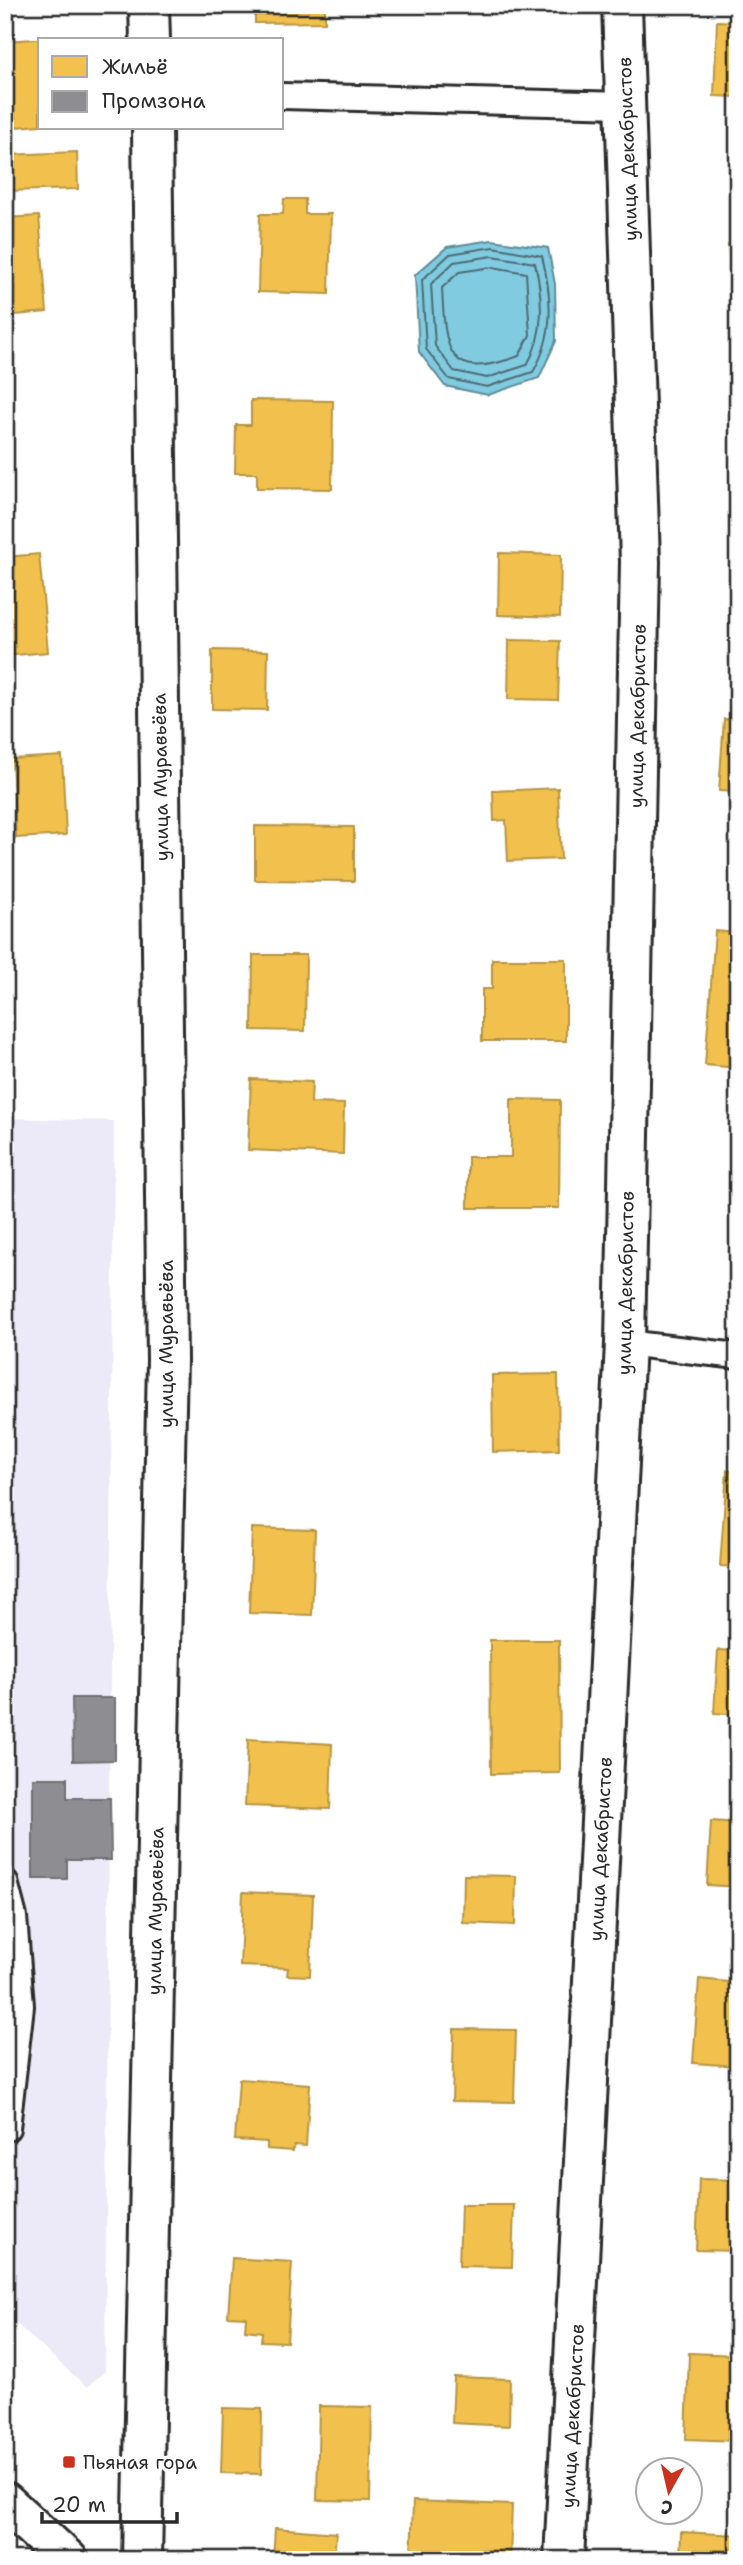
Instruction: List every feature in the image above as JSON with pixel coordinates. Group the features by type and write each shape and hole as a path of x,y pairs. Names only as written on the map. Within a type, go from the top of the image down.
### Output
{"street":[{"path":"149,5 150,38"},
{"name":"улица Декабристов","path":"564,2560 625,1343 640,562 622,5"},
{"name":"улица Муравьёва","path":"142,2560 167,1360 152,130"},
{"path":"5,2502 68,2560"}],"lane":[{"path":"284,96 625,105"},
{"path":"625,1343 738,1356"},
{"path":"5,1882 22,2006 6,2134"}],"shaded area":[{"path":"5,1118 114,1121 105,2371 87,2387 5,2314"}],"water":[{"path":"492,240 548,248 555,284 556,341 539,378 488,395 445,386 419,352 415,275 447,247"}],"building: Жильё":[{"path":"255,5 325,5 325,22 255,23"},
{"path":"717,21 738,22 738,97 714,96"},
{"path":"38,39 38,125 5,128 5,41"},
{"path":"77,152 78,189 5,191 5,155"},
{"path":"284,199 305,199 305,214 331,214 329,294 258,292 260,214 283,214"},
{"path":"39,216 47,312 5,316 5,218"},
{"path":"728,244 738,244 738,324 734,324"},
{"path":"251,400 333,401 332,489 257,488 257,473 235,473 236,425 251,425"},
{"path":"499,553 561,555 560,617 498,615"},
{"path":"39,554 48,652 5,656 5,557"},
{"path":"509,640 560,641 558,700 508,699"},
{"path":"212,650 268,651 267,710 212,709"},
{"path":"724,719 738,720 738,792 719,791"},
{"path":"62,756 66,835 16,838 12,759"},
{"path":"558,788 561,859 508,861 506,820 494,821 493,791"},
{"path":"255,826 354,827 354,881 255,880"},
{"path":"715,931 738,933 738,1068 705,1065"},
{"path":"253,955 306,955 305,1031 252,1030"},
{"path":"492,959 566,959 566,1041 482,1041 482,989 492,989"},
{"path":"251,1079 312,1082 311,1103 344,1104 343,1154 248,1150"},
{"path":"511,1099 560,1100 559,1208 468,1208 468,1157 511,1157"},
{"path":"738,1203 738,1263 735,1263"},
{"path":"558,1374 559,1450 493,1452 492,1375"},
{"path":"727,1470 738,1471 738,1567 720,1566"},
{"path":"252,1528 315,1530 312,1615 249,1613"},
{"path":"490,1640 559,1640 560,1773 491,1774"},
{"path":"718,1650 738,1651 738,1715 714,1713"},
{"path":"248,1739 332,1744 330,1809 245,1806"},
{"path":"711,1821 738,1823 738,1887 707,1885"},
{"path":"464,1875 516,1876 515,1925 463,1923"},
{"path":"243,1892 313,1895 310,1976 287,1975 288,1968 240,1966"},
{"path":"699,1979 738,1983 738,2066 693,2063"},
{"path":"454,2029 516,2030 514,2102 452,2101"},
{"path":"239,2079 310,2084 306,2146 294,2145 293,2151 267,2149 267,2142 235,2140"},
{"path":"699,2179 738,2180 738,2251 696,2250"},
{"path":"461,2205 514,2205 512,2267 459,2266"},
{"path":"232,2258 292,2262 287,2342 261,2341 262,2332 245,2330 246,2317 228,2316"},
{"path":"689,2353 738,2355 738,2441 686,2439"},
{"path":"454,2377 510,2379 509,2426 452,2423"},
{"path":"319,2406 372,2407 370,2501 317,2500"},
{"path":"223,2408 262,2409 261,2474 221,2473"},
{"path":"413,2501 512,2505 510,2560 411,2560"},
{"path":"275,2528 336,2533 334,2560 273,2560"},
{"path":"681,2532 738,2535 738,2560 680,2560"}],"building: Промзона":[{"path":"72,1698 115,1698 115,1760 73,1761"},
{"path":"33,1778 67,1778 67,1798 110,1798 111,1860 67,1860 67,1879 33,1879"}],"place":[{"name":"Пьяная гора","path":"69,2462"}]}
